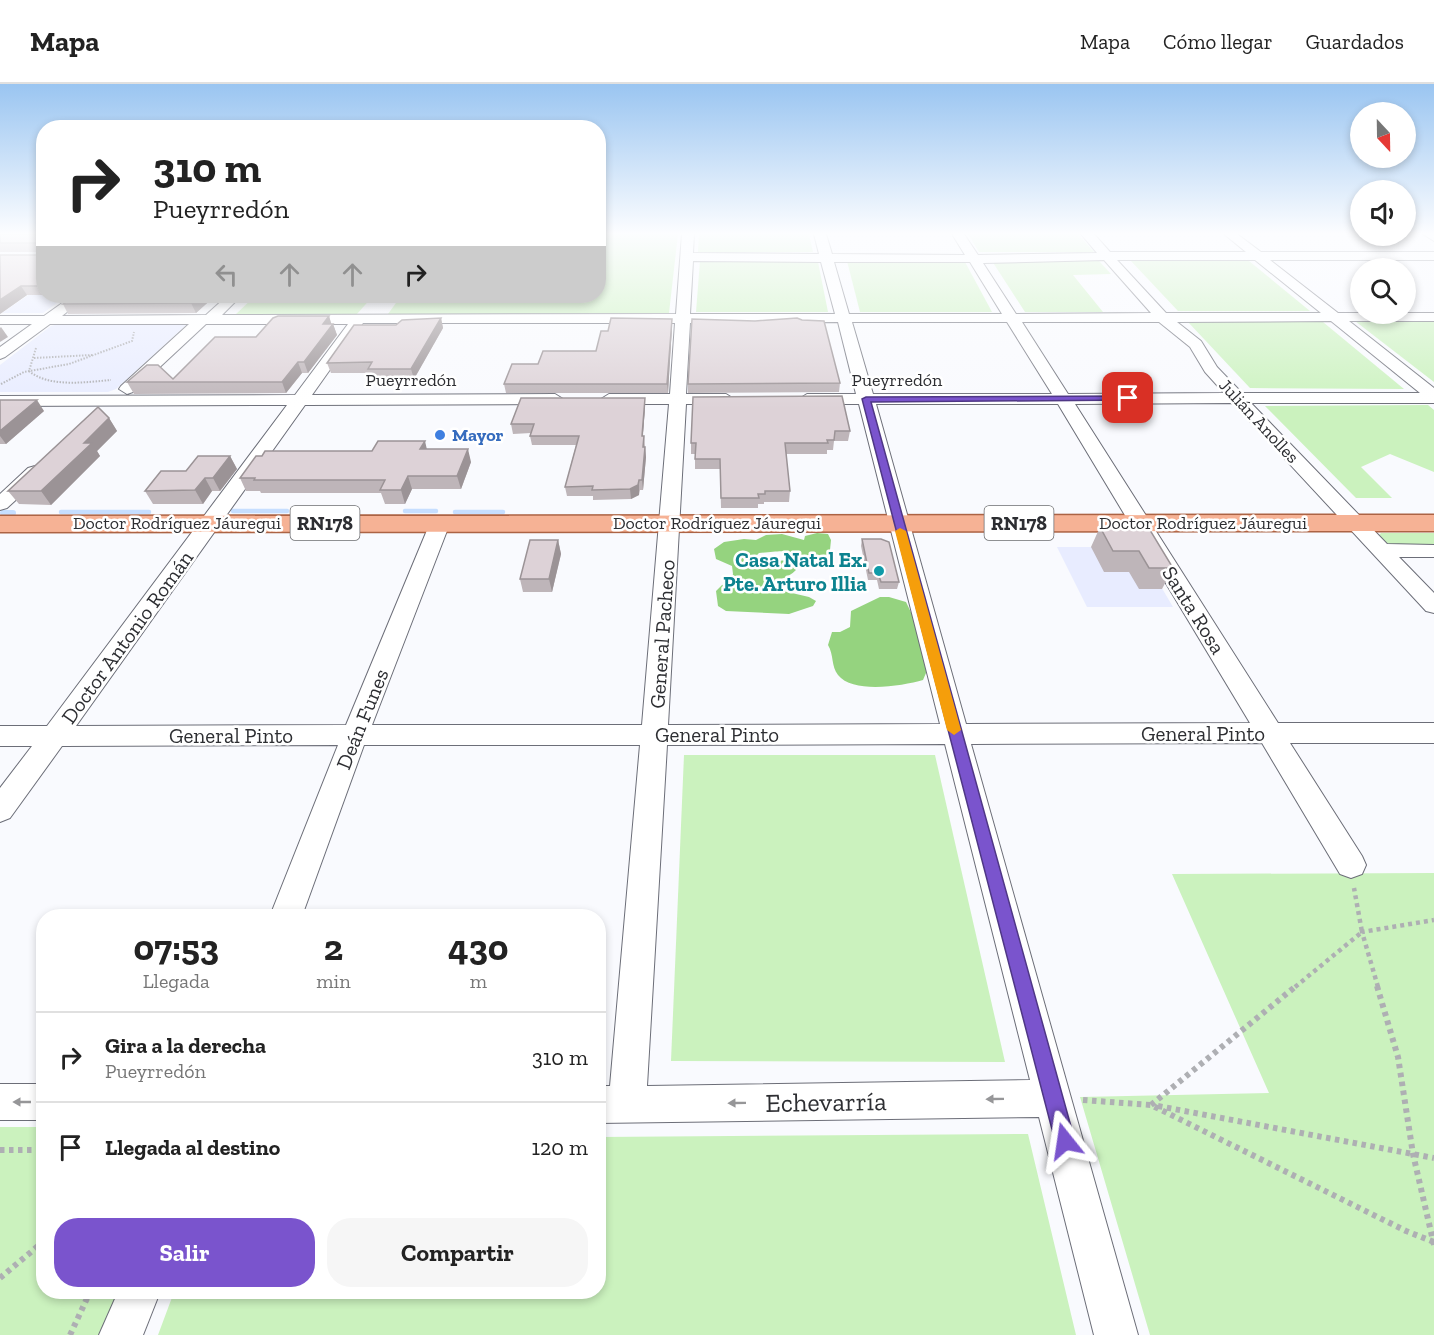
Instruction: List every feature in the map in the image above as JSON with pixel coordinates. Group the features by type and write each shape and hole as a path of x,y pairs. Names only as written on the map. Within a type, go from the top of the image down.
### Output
{"main road":[{"name":"Doctor Rodríguez Jáuregui","path":"0,524 1434,523"}],"street":[{"name":"General Pacheco","path":"613,1105 655,734 684,292"},
{"path":"836,292 1116,1335"},
{"name":"Santa Rosa","path":"996,292 1351,865"},
{"name":"Julián Anolles","path":"1140,292 1162,317 1196,344 1211,369 1237,398 1434,606"},
{"path":"1302,292 1434,397"},
{"path":"0,354 70,303"},
{"path":"97,417 225,303"},
{"path":"0,320 1434,317"},
{"name":"Doctor Antonio Román","path":"0,810 359,319"},
{"name":"Pueyrredón","path":"795,399 1434,397"},
{"name":"Pueyrredón","path":"0,401 570,399"},
{"path":"594,399 747,399"},
{"path":"0,504 44,464"},
{"name":"Deán Funes","path":"289,909 440,523"},
{"path":"1382,550 1434,551"},
{"name":"General Pinto","path":"0,736 1434,733"},
{"name":"Echevarría","path":"613,1105 1054,1098"},
{"path":"0,1102 36,1102"},
{"path":"121,1335 136,1299"}],"path":[{"path":"30,371 36,349 75,319"},
{"path":"0,385 24,372 69,364 132,341 134,331 131,330"},
{"path":"33,358 93,355"},
{"path":"30,371 38,379 87,382 113,380"},
{"path":"1351,865 1362,932 1398,1058 1413,1154 1434,1243"},
{"path":"1151,1105 1362,932 1434,921"},
{"path":"1054,1098 1151,1105 1434,1158"},
{"path":"1151,1105 1434,1243"},
{"path":"0,1150 36,1150"},
{"path":"0,1278 36,1248"},
{"path":"70,1335 87,1299"}],"shaded area":[{"path":"32,292 36,292 36,303 57,303 43,313 2,313"},
{"path":"183,323 186,325 116,389 108,392 0,392 0,365 51,326 59,324"},
{"path":"1057,547 1131,547 1140,551 1173,607 1087,607"}],"green space":[{"path":"606,292 671,292 669,313 388,314 396,303 606,303"},
{"path":"698,292 824,292 828,312 696,312"},
{"path":"855,292 981,292 992,312 860,312"},
{"path":"1012,292 1087,292 1103,312 1025,312"},
{"path":"1160,292 1287,292 1310,311 1178,311"},
{"path":"248,303 367,303 357,314 236,314"},
{"path":"1416,321 1434,321 1434,382 1359,324 1416,324"},
{"path":"1188,322 1323,322 1404,389 1250,388"},
{"path":"1428,405 1434,410 1434,472 1390,454 1361,467 1392,498 1356,498 1265,406"},
{"path":"817,533 828,534 831,540 830,550 833,560 826,564 809,567 787,552 759,553 756,556 756,560 764,562 789,560 796,570 793,573 762,586 809,597 816,601 813,606 789,614 726,611 718,606 716,591 722,585 730,583 733,574 732,566 716,559 714,549 724,542 756,540 766,535 782,534 804,540 805,536"},
{"path":"1381,533 1434,533 1434,548 1396,546 1384,540 1379,535"},
{"path":"880,597 906,602 922,635 929,666 923,680 891,686 866,687 845,681 836,672 828,645 832,632 840,632 850,627 851,611"},
{"path":"684,755 935,755 1005,1062 671,1061"},
{"path":"1434,873 1434,1335 1150,1335 1080,1097 1269,1093 1172,874"},
{"path":"0,1127 36,1127 36,1299 126,1299 111,1335 0,1335"},
{"path":"1028,1134 1076,1335 158,1335 171,1299 606,1299 606,1137"}],"building":[{"path":"0,292 11,292 0,300"},
{"path":"64,303 191,303 63,304"},
{"path":"278,316 329,316 323,324 333,324 304,362 298,362 282,382 127,382 147,365 158,365 173,379 215,337 256,337 273,318"},
{"path":"441,318 411,369 368,369 372,362 327,363 354,325 396,325 402,320"},
{"path":"611,318 672,319 667,384 504,384 512,364 538,364 543,351 596,351 601,331 608,331"},
{"path":"797,318 824,321 840,383 688,384 692,319 755,321"},
{"path":"842,396 850,431 835,431 834,440 827,440 828,443 785,443 790,491 765,491 765,494 758,494 759,498 721,498 720,459 695,459 696,443 691,443 693,397"},
{"path":"521,398 645,398 642,480 630,489 592,490 593,486 565,487 579,436 530,436 534,424 511,424"},
{"path":"0,400 37,400 0,431"},
{"path":"98,407 109,418 84,443 92,443 41,491 8,491"},
{"path":"378,441 425,441 420,449 468,449 457,476 408,476 401,490 380,490 385,480 254,480 255,478 240,478 256,456 262,456 265,451 372,451"},
{"path":"198,456 230,456 213,478 205,478 195,490 145,491 161,471 186,471"},
{"path":"1100,527 1141,527 1150,530 1173,568 1149,568 1139,551 1113,551"},
{"path":"862,539 881,539 889,542 899,582 881,582 878,573 869,573"},
{"path":"530,540 558,540 549,579 520,579"}],"waterway":[{"path":"233,511 287,511"},
{"path":"313,511 353,511"},
{"path":"405,511 436,511"},
{"path":"61,512 149,512"},
{"path":"455,512 503,512"},
{"path":"3,513 13,513"}],"slow traffic":[{"path":"900,531 954,730"}],"place":[{"name":"Mayor","path":"440,435"},
{"name":"Casa Natal Ex. Pte. Arturo Illia","path":"879,571"}],"route":[{"path":"1065,1141 866,399 1128,398"}]}
